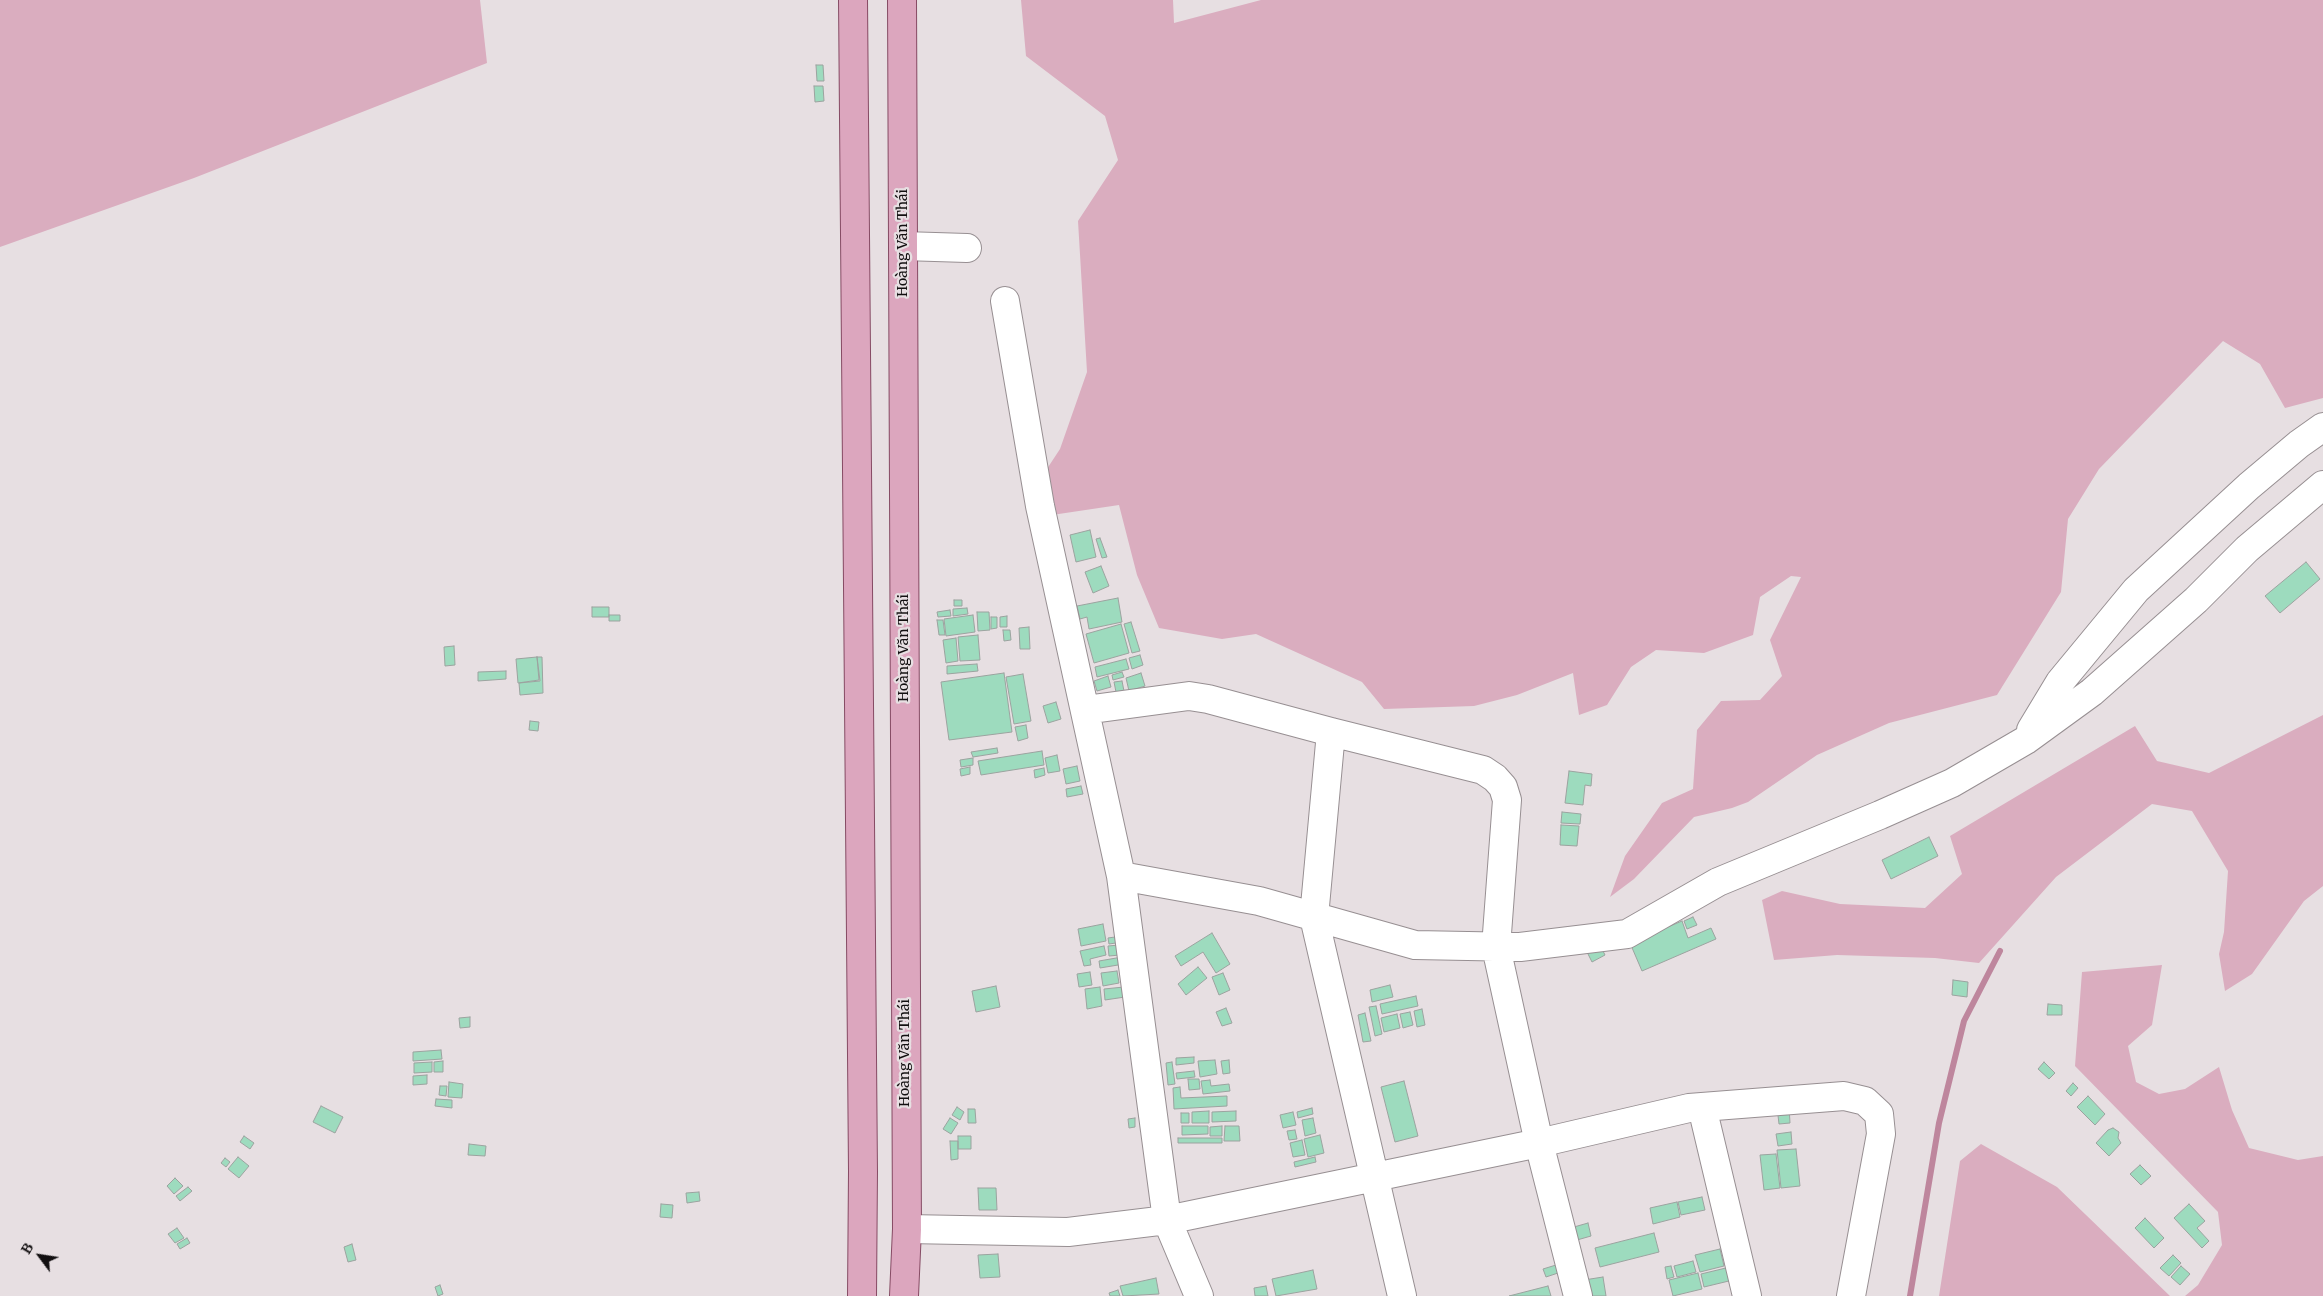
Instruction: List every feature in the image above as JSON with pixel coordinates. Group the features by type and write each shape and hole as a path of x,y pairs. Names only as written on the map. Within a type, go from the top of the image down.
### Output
{"main road":[{"path":"853,0 862,1296"},
{"name":"Hoàng Văn Thái","path":"902,0 907,1229 904,1296"},
{"path":"863,1229 907,1229"}],"street":[{"path":"903,246 967,248"},
{"path":"1004,302 1040,506 1121,876 1167,1220 1199,1296"},
{"path":"2026,740 2060,682 2136,590 2250,486 2299,444 2323,427"},
{"path":"1121,876 1259,901 1415,945 1520,947 1627,934 1718,882 1952,783 2026,740 2092,692 2196,600 2247,549 2323,485"},
{"path":"1085,710 1189,696 1208,699 1483,770 1495,778 1503,787 1507,800 1496,946 1540,1143 1578,1296"},
{"path":"1331,732 1314,916 1402,1296"},
{"path":"907,1229 1068,1232 1167,1220 1540,1143 1689,1108 1844,1096 1864,1101 1879,1114 1882,1134 1851,1296"},
{"path":"1702,1107 1747,1296"}],"shaded area":[{"path":"0,0 480,0 487,63 194,178 0,247"},
{"path":"1021,0 1173,0 1174,23 1261,0 2323,0 2323,398 2285,408 2260,364 2223,341 2099,469 2068,519 2061,592 1997,695 1889,723 1817,755 1748,802 1694,817 1634,879 1610,897 1625,856 1662,803 1693,789 1697,730 1721,701 1760,700 1782,676 1770,640 1801,577 1791,576 1760,597 1753,635 1704,653 1656,650 1631,667 1607,705 1579,715 1573,673 1517,695 1474,706 1384,709 1362,682 1256,634 1222,639 1159,628 1137,575 1119,505 1052,515 1037,484 1060,449 1087,372 1078,221 1118,160 1105,116 1026,56"},
{"path":"2323,715 2323,886 2304,901 2252,974 2225,991 2219,954 2224,932 2228,871 2192,811 2152,804 2056,877 1979,963 1935,958 1837,955 1774,960 1762,900 1782,891 1840,904 1925,908 1962,874 1950,836 2135,726 2157,761 2209,773"},
{"path":"2162,965 2152,1025 2128,1046 2136,1082 2159,1094 2185,1089 2219,1067 2232,1110 2249,1148 2298,1160 2323,1156 2323,1296 2185,1296 2198,1285 2222,1245 2218,1212 2075,1066 2082,972"},
{"path":"1981,1144 2057,1187 2170,1296 1939,1296 1960,1161"}],"building":[{"path":"816,65 823,65 824,81 817,81"},
{"path":"814,86 823,86 824,101 815,102"},
{"path":"1090,530 1096,557 1076,562 1070,535"},
{"path":"1100,538 1107,557 1102,558 1096,539"},
{"path":"2306,562 2320,579 2280,613 2265,596"},
{"path":"1101,566 1109,586 1093,593 1085,572"},
{"path":"1118,598 1122,622 1089,629 1087,617 1080,619 1077,606"},
{"path":"954,600 962,600 962,606 954,606"},
{"path":"592,607 609,607 609,617 592,617"},
{"path":"967,608 968,614 953,616 953,609"},
{"path":"950,610 951,616 938,617 937,612"},
{"path":"977,612 989,612 990,630 978,631"},
{"path":"609,615 620,615 620,621 609,621"},
{"path":"973,615 975,632 946,636 944,619"},
{"path":"1007,616 1007,627 1000,627 1000,617"},
{"path":"991,617 997,617 997,628 991,629"},
{"path":"937,620 943,620 945,635 939,635"},
{"path":"1131,622 1140,651 1132,653 1124,624"},
{"path":"1121,624 1129,653 1094,663 1086,634"},
{"path":"1029,627 1030,649 1020,649 1019,628"},
{"path":"1003,630 1010,630 1011,640 1004,641"},
{"path":"978,635 980,660 960,661 958,637"},
{"path":"956,638 958,661 946,663 943,640"},
{"path":"454,646 455,665 445,666 444,647"},
{"path":"1140,655 1143,665 1132,669 1129,658"},
{"path":"537,657 539,680 518,683 516,659"},
{"path":"537,657 542,657 543,693 520,695 519,683 540,681"},
{"path":"1126,659 1129,669 1097,677 1095,667"},
{"path":"977,664 978,671 947,674 947,666"},
{"path":"506,671 506,679 478,681 478,672"},
{"path":"1122,672 1124,677 1113,680 1112,675"},
{"path":"1004,673 1012,732 949,740 941,682"},
{"path":"1141,673 1145,686 1129,691 1126,678"},
{"path":"1023,674 1031,721 1014,724 1006,677"},
{"path":"1108,676 1111,687 1097,691 1094,681"},
{"path":"1122,681 1124,691 1116,692 1114,682"},
{"path":"1056,702 1061,719 1048,723 1043,706"},
{"path":"530,721 539,722 538,731 529,730"},
{"path":"1026,725 1028,738 1018,741 1015,727"},
{"path":"997,748 998,753 973,757 971,752"},
{"path":"1042,751 1044,765 981,775 978,761"},
{"path":"1057,755 1060,771 1048,773 1045,758"},
{"path":"973,758 973,765 961,767 960,760"},
{"path":"1077,766 1080,781 1066,784 1063,769"},
{"path":"970,767 970,774 961,776 960,769"},
{"path":"1044,768 1045,775 1035,778 1034,770"},
{"path":"1569,771 1592,774 1591,786 1585,785 1583,805 1565,803"},
{"path":"1081,786 1083,794 1067,797 1066,789"},
{"path":"1562,812 1581,814 1580,824 1561,823"},
{"path":"1561,825 1579,826 1577,846 1560,845"},
{"path":"1929,837 1938,856 1891,879 1882,860"},
{"path":"1693,917 1697,925 1687,929 1684,921"},
{"path":"1682,921 1688,938 1711,928 1716,939 1642,971 1630,943"},
{"path":"1103,924 1106,941 1081,946 1078,929"},
{"path":"1212,933 1230,964 1216,973 1203,952 1181,966 1175,956"},
{"path":"1115,937 1116,943 1109,944 1108,938"},
{"path":"1119,945 1120,955 1109,956 1108,946"},
{"path":"1600,945 1605,955 1592,962 1587,952"},
{"path":"1104,946 1106,955 1090,959 1091,965 1084,966 1080,951"},
{"path":"1122,957 1124,964 1100,968 1099,961"},
{"path":"1198,967 1207,978 1186,995 1178,984"},
{"path":"1117,971 1119,983 1103,986 1101,973"},
{"path":"1090,972 1092,985 1079,987 1077,974"},
{"path":"1223,973 1230,990 1219,995 1212,977"},
{"path":"1953,980 1968,982 1967,997 1952,995"},
{"path":"1390,985 1393,997 1372,1002 1370,990"},
{"path":"996,986 1000,1007 976,1012 972,991"},
{"path":"1100,987 1102,1006 1087,1009 1085,989"},
{"path":"1124,987 1125,997 1105,1000 1104,989"},
{"path":"1416,996 1418,1006 1382,1014 1380,1004"},
{"path":"2048,1004 2062,1005 2062,1015 2047,1015"},
{"path":"1376,1006 1382,1034 1375,1036 1369,1007"},
{"path":"1226,1008 1232,1023 1222,1026 1216,1012"},
{"path":"1422,1009 1425,1025 1417,1027 1414,1011"},
{"path":"1410,1012 1413,1025 1403,1028 1400,1014"},
{"path":"1365,1013 1371,1041 1363,1042 1358,1015"},
{"path":"1397,1014 1400,1028 1384,1032 1381,1018"},
{"path":"470,1017 470,1027 460,1028 459,1018"},
{"path":"441,1050 442,1059 413,1061 413,1052"},
{"path":"1194,1057 1194,1063 1176,1065 1176,1058"},
{"path":"1215,1060 1217,1074 1200,1077 1198,1061"},
{"path":"1229,1060 1230,1073 1223,1074 1221,1061"},
{"path":"443,1061 443,1072 434,1072 434,1062"},
{"path":"432,1062 432,1072 414,1073 414,1063"},
{"path":"1172,1062 1175,1084 1168,1085 1166,1063"},
{"path":"2044,1062 2055,1073 2049,1079 2038,1069"},
{"path":"1194,1071 1195,1077 1177,1079 1176,1073"},
{"path":"427,1075 427,1084 413,1085 413,1076"},
{"path":"1188,1079 1199,1079 1200,1089 1189,1090"},
{"path":"1210,1080 1211,1086 1229,1084 1230,1091 1203,1094 1201,1081"},
{"path":"1404,1081 1418,1136 1395,1142 1381,1087"},
{"path":"449,1082 463,1084 462,1098 448,1097"},
{"path":"2073,1083 2078,1088 2071,1096 2066,1091"},
{"path":"440,1086 447,1086 446,1096 439,1095"},
{"path":"1180,1087 1181,1098 1227,1096 1227,1106 1174,1109 1173,1088"},
{"path":"2088,1096 2105,1114 2095,1125 2077,1107"},
{"path":"436,1099 452,1100 452,1108 435,1106"},
{"path":"321,1106 343,1117 335,1133 313,1122"},
{"path":"1789,1106 1790,1123 1779,1124 1777,1107"},
{"path":"957,1107 964,1112 960,1120 952,1115"},
{"path":"1312,1108 1313,1114 1298,1118 1297,1112"},
{"path":"968,1109 975,1109 976,1123 968,1123"},
{"path":"1209,1111 1209,1123 1192,1123 1192,1112"},
{"path":"1236,1111 1236,1121 1212,1122 1212,1112"},
{"path":"1293,1112 1296,1125 1283,1128 1280,1115"},
{"path":"1181,1113 1189,1113 1189,1123 1181,1123"},
{"path":"950,1118 958,1123 951,1134 943,1129"},
{"path":"1135,1118 1135,1127 1129,1128 1128,1119"},
{"path":"1313,1118 1316,1133 1305,1136 1302,1120"},
{"path":"1182,1126 1208,1126 1208,1134 1182,1135"},
{"path":"1222,1126 1222,1136 1210,1136 1210,1127"},
{"path":"1225,1126 1239,1126 1240,1141 1224,1141"},
{"path":"2113,1128 2119,1132 2118,1138 2121,1143 2109,1156 2096,1143 2108,1130"},
{"path":"1295,1130 1297,1139 1289,1140 1287,1131"},
{"path":"1791,1132 1792,1144 1778,1146 1776,1134"},
{"path":"1320,1135 1324,1153 1308,1157 1304,1139"},
{"path":"244,1136 254,1143 250,1149 240,1142"},
{"path":"958,1136 971,1136 971,1149 958,1149"},
{"path":"1178,1138 1222,1138 1222,1143 1178,1143"},
{"path":"1302,1140 1305,1155 1293,1157 1290,1143"},
{"path":"950,1141 958,1141 958,1159 951,1160"},
{"path":"469,1144 486,1146 485,1156 468,1155"},
{"path":"1796,1149 1800,1186 1781,1188 1777,1150"},
{"path":"1776,1154 1780,1188 1764,1190 1760,1155"},
{"path":"238,1157 249,1166 239,1178 228,1169"},
{"path":"1315,1157 1316,1162 1295,1167 1294,1162"},
{"path":"225,1158 230,1162 226,1167 221,1163"},
{"path":"2140,1165 2151,1176 2141,1185 2130,1174"},
{"path":"175,1178 183,1186 174,1194 167,1186"},
{"path":"188,1187 192,1191 180,1201 176,1196"},
{"path":"978,1188 996,1188 997,1210 979,1210"},
{"path":"699,1192 700,1201 687,1203 686,1193"},
{"path":"1702,1197 1705,1210 1681,1215 1678,1202"},
{"path":"1677,1202 1680,1217 1653,1224 1650,1208"},
{"path":"661,1204 673,1205 672,1218 660,1217"},
{"path":"2189,1204 2205,1221 2197,1228 2209,1241 2202,1248 2174,1218"},
{"path":"2145,1218 2164,1238 2154,1248 2135,1228"},
{"path":"1588,1223 1591,1236 1577,1240 1574,1227"},
{"path":"177,1228 184,1238 175,1243 168,1234"},
{"path":"1654,1233 1659,1252 1600,1267 1595,1248"},
{"path":"187,1238 190,1243 180,1249 177,1244"},
{"path":"352,1244 356,1260 348,1262 344,1247"},
{"path":"1720,1249 1724,1266 1700,1272 1695,1255"},
{"path":"998,1254 1000,1277 980,1278 978,1255"},
{"path":"2173,1255 2181,1263 2169,1276 2160,1268"},
{"path":"1693,1261 1696,1272 1677,1277 1674,1266"},
{"path":"1556,1265 1558,1273 1546,1277 1543,1269"},
{"path":"1671,1266 1674,1277 1667,1279 1665,1267"},
{"path":"2181,1266 2190,1274 2180,1285 2171,1277"},
{"path":"1730,1267 1733,1280 1704,1287 1701,1274"},
{"path":"1313,1270 1317,1289 1276,1296 1272,1279"},
{"path":"1698,1273 1702,1289 1673,1296 1669,1280"},
{"path":"1603,1277 1606,1296 1587,1296 1584,1280"},
{"path":"1156,1278 1159,1294 1123,1296 1120,1286"},
{"path":"440,1285 443,1294 438,1296 435,1287"},
{"path":"1266,1286 1268,1296 1255,1296 1254,1288"},
{"path":"1548,1286 1551,1296 1509,1296"},
{"path":"1118,1290 1120,1296 1110,1296 1109,1293"}],"waterway":[{"path":"1910,1296 1939,1123 1964,1021 2000,951"}]}
